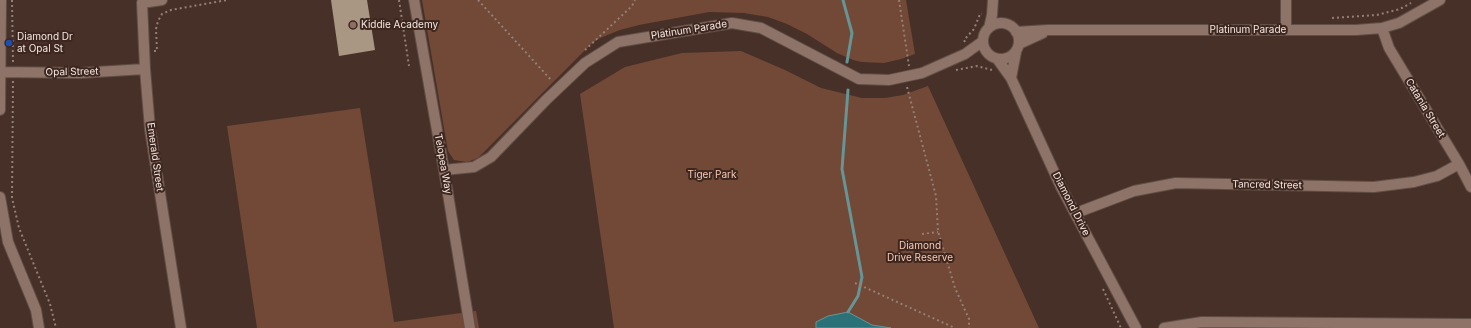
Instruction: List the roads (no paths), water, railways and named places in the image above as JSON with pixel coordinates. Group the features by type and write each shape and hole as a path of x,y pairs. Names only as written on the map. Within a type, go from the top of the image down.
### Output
{"street":[{"path":"0,110 1,0"},
{"name":"Emerald Street","path":"162,0 142,3 144,69 150,129 181,328"},
{"name":"Telopea Way","path":"414,0 470,328"},
{"path":"1286,0 1286,30"},
{"name":"Platinum Parade","path":"1016,32 1048,30 1286,30 1382,28 1399,23 1440,0"},
{"path":"993,2 1004,24"},
{"path":"993,2 989,28 984,36 983,42 987,53 998,60 1009,58 1018,48"},
{"name":"Platinum Parade","path":"444,170 474,167 491,157 546,100 585,63 618,42 732,23 761,28 859,79 889,80 922,73 965,54 983,42"},
{"path":"989,28 998,24 1009,25 1019,35 1018,48 1011,78"},
{"name":"Catania Street","path":"1382,28 1389,48 1459,164 1471,187"},
{"name":"Platinum Parade","path":"1018,48 1048,30"},
{"name":"Platinum Parade","path":"965,54 987,53"},
{"name":"Diamond Drive","path":"998,60 1011,78 1061,187 1136,328"},
{"name":"Opal Street","path":"0,72 80,73 144,69"},
{"name":"Tancred Street","path":"1076,213 1134,190 1176,183 1374,187 1414,182 1437,176 1459,164"},
{"path":"0,197 8,242 36,310 39,328"},
{"path":"1164,328 1202,322 1471,324"}],"water":[{"path":"848,312 872,325 891,328 816,328 816,322 828,316"}],"waterway":[{"path":"843,0 852,33 847,62"},
{"path":"848,90 842,169 862,277 858,296 848,312"}],"place":[{"name":"Kiddie Academy","path":"353,25"},
{"name":"Diamond Dr at Opal St","path":"9,43"}],"park label":[{"name":"Tiger Park","path":"712,175"},
{"name":"Diamond Drive Reserve","path":"920,252"}]}
